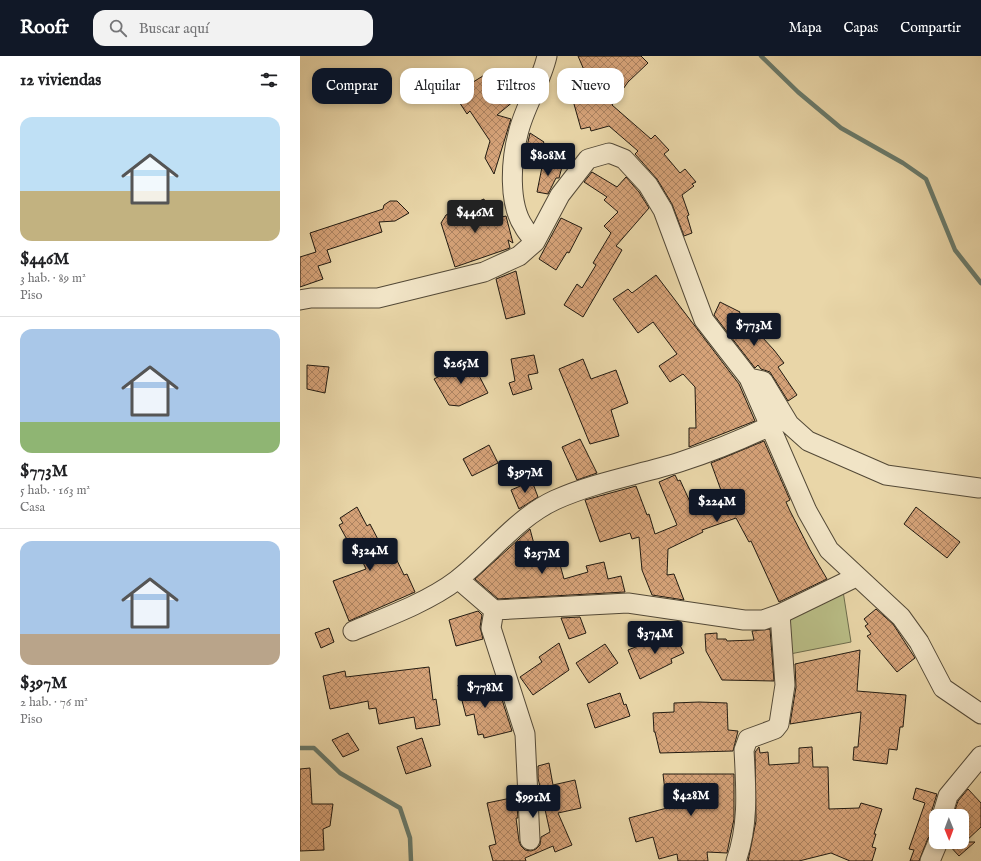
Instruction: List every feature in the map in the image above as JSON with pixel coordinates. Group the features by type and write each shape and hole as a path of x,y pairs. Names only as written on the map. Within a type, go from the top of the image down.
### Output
{"street":[{"path":"536,242 523,227 518,216 513,193 512,174 518,134 547,56"},
{"path":"300,300 311,298 378,298 484,272 519,256 536,242 560,195 588,159 609,153 624,159 648,185 663,210 704,320 749,378 808,511 829,550 906,623 943,688 981,714"},
{"path":"749,378 763,381 789,424 808,441 886,475 978,488"},
{"path":"353,631 398,612 447,588 534,513 554,500 604,482 680,462 726,446 770,426"},
{"path":"458,580 494,610 628,602 744,620 763,620 780,614 856,577"},
{"path":"494,610 491,628 524,734 530,840"},
{"path":"736,861 742,844 747,805 744,750 748,739 776,729 779,724 785,685 780,614"},
{"path":"944,809 948,796 981,756"},
{"path":"930,861 935,849"}],"green space":[{"path":"843,591 851,642 790,654 784,618"}],"building":[{"path":"578,56 641,56 648,63 624,88 624,68 583,68"},
{"path":"482,76 482,104 510,104 497,115 511,119 494,174 485,158 490,141 470,111 467,114 460,104 474,104 474,82"},
{"path":"574,104 613,104 612,105 651,139 655,135 669,150 664,154 680,173 685,169 696,182 692,184 694,186 682,195 689,215 687,216 692,233 684,236 672,204 657,179 635,154 638,151 609,126 591,131 590,127 581,129"},
{"path":"530,133 544,142 535,157 526,151"},
{"path":"543,162 562,167 559,178 556,178 548,194 537,192"},
{"path":"592,172 617,187 626,177 639,192 649,208 616,246 622,250 583,317 564,305 577,284 582,288 596,265 593,263 611,233 604,226 618,212 604,200 607,197 584,182"},
{"path":"484,199 489,220 506,216 513,243 508,240 510,248 455,267 441,223 446,215"},
{"path":"390,201 397,201 409,213 395,221 379,222 382,232 327,250 331,262 318,266 323,279 300,287 300,257 316,252 310,233 383,209 384,205"},
{"path":"561,218 582,228 569,253 567,252 556,270 539,259"},
{"path":"516,271 525,314 506,319 496,279"},
{"path":"656,275 739,384 755,421 689,447 689,428 696,428 695,387 683,374 670,382 659,366 677,354 653,322 638,333 613,299 628,289 632,293"},
{"path":"720,302 740,312 739,315 759,339 762,337 774,350 784,363 778,367 797,395 788,401 770,372 761,369 758,365 755,368 714,315"},
{"path":"534,355 538,373 528,375 532,389 513,395 509,383 515,381 511,359"},
{"path":"583,359 591,379 616,370 628,403 611,410 619,436 590,444 559,369"},
{"path":"471,360 488,393 459,406 449,405 434,379"},
{"path":"307,365 329,367 325,393 307,389"},
{"path":"580,439 597,473 577,480 562,447"},
{"path":"764,441 790,500 786,502 790,511 827,579 779,602 751,541 749,542 736,518 702,530 703,532 668,549 667,575 674,574 684,600 652,595 642,570 639,537 632,539 630,533 600,542 585,500 636,486 647,515 649,514 655,534 677,525 659,482 675,475 678,481 680,480 691,504 722,493 711,463"},
{"path":"489,445 498,463 472,476 463,459"},
{"path":"532,481 538,497 519,509 511,490"},
{"path":"357,507 367,526 370,524 384,551 391,548 404,575 407,574 415,592 349,621 333,581 366,569 354,543 350,545 339,525 343,523 340,518"},
{"path":"916,507 960,542 947,558 904,524"},
{"path":"530,529 538,559 557,554 564,579 588,572 586,566 604,562 608,579 621,576 625,592 498,599 475,579"},
{"path":"876,609 893,624 915,658 897,672 867,636 871,634 865,626 868,624 864,619"},
{"path":"478,611 482,615 480,627 483,639 456,646 449,620"},
{"path":"580,617 586,633 569,639 561,618"},
{"path":"329,628 334,642 321,648 315,633"},
{"path":"770,629 774,681 722,680 706,651 705,634 717,633 717,639 726,639 727,641 754,640 752,631"},
{"path":"673,632 684,653 671,659 672,663 640,679 628,650"},
{"path":"559,643 569,670 533,695 520,677 542,662 539,657"},
{"path":"605,644 618,663 589,683 576,663"},
{"path":"860,650 857,691 906,695 903,727 900,727 897,750 889,749 887,764 853,760 854,747 858,747 861,712 790,724 796,687 795,664"},
{"path":"429,667 433,700 436,699 440,725 416,729 414,717 379,724 376,708 369,709 368,701 330,709 323,676 345,671 346,677"},
{"path":"482,679 486,693 499,690 512,731 484,738 483,734 478,735 474,714 466,716 458,685"},
{"path":"620,693 630,716 595,728 587,704"},
{"path":"674,703 727,703 728,730 738,731 733,751 660,753 654,732 653,713 674,712"},
{"path":"348,733 359,750 343,757 332,740"},
{"path":"422,738 431,766 406,774 397,747"},
{"path":"759,747 760,753 768,752 769,765 799,763 799,748 812,747 813,767 828,767 829,809 859,808 861,803 882,809 874,834 876,834 872,847 876,848 872,861 850,861 831,853 799,861 748,861 756,821 755,752"},
{"path":"549,763 553,785 575,780 581,808 558,813 572,845 555,852 553,846 525,858 526,861 493,861 489,846 496,844 487,803 516,797 518,818 516,818 519,841 525,850 531,851 536,849 540,845 541,837 550,832 538,778 538,766"},
{"path":"310,768 312,804 333,804 330,826 323,829 324,850 300,851 300,769"},
{"path":"663,774 734,774 734,819 727,853 707,852 708,861 678,861 677,854 659,859 653,837 636,842 629,818 667,808"},
{"path":"916,788 937,794 932,809 929,809 929,837 919,861 910,861 914,850 909,849 925,803 913,799"},
{"path":"968,789 981,803 981,827 969,838 969,809 955,809 958,801"},
{"path":"969,842 975,842 969,847"},
{"path":"953,849 967,849 959,856"}],"waterway":[{"path":"761,56 798,92 841,128 903,163 926,179 955,250 981,283"},
{"path":"300,748 314,748 340,773 400,808 410,838 411,861"}]}
